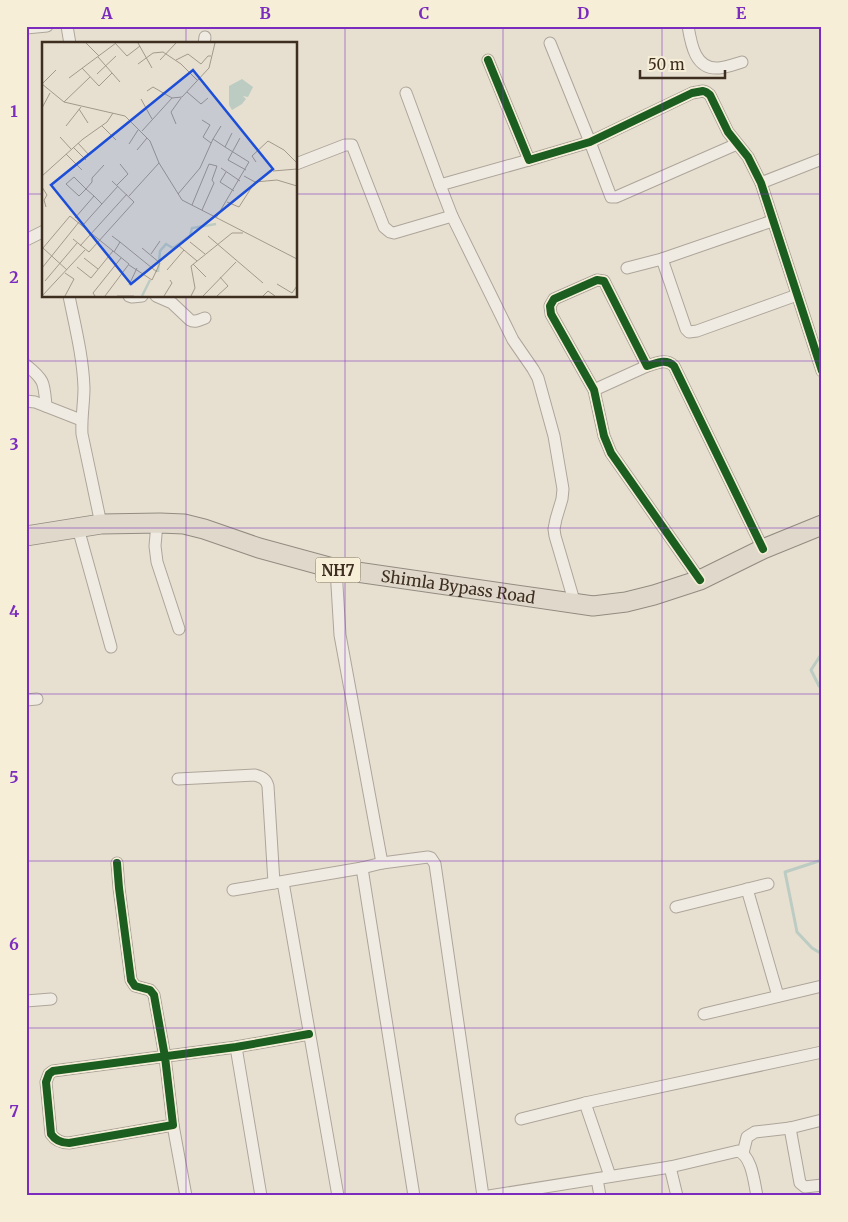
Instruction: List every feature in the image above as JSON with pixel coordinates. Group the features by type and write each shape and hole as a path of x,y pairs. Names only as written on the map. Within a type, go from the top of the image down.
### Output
{"highway":[{"name":"Shimla Bypass Road","path":"26,536 100,524 184,524 258,548 336,569 593,606 626,602 700,580 763,549 822,525"}],"street":[{"path":"26,28 47,26"},
{"path":"67,26 70,42"},
{"path":"688,26 690,42 695,54 700,62 706,66 720,68 742,62"},
{"path":"550,43 610,195 614,198 737,144"},
{"path":"488,60 529,160"},
{"path":"440,184 590,142 692,93 706,92 711,97 728,132 748,157 761,183 822,371"},
{"path":"406,93 452,216 513,340 538,378 554,436 563,489 554,530 575,604"},
{"path":"298,163 345,145 352,145 384,227 394,234 452,216"},
{"path":"761,183 822,159"},
{"path":"627,268 662,259 772,221"},
{"path":"26,240 42,232"},
{"path":"662,259 686,329 689,332 697,331 797,296"},
{"path":"647,366 604,282 597,280 554,299 550,306 551,314 594,390 604,436 611,453 700,580"},
{"path":"69,298 83,373 82,434 100,524"},
{"path":"161,298 172,303 193,322 205,318"},
{"path":"594,390 647,366 665,361 672,363 763,549"},
{"path":"26,365 43,382 46,406"},
{"path":"26,401 35,402 82,420"},
{"path":"157,523 155,546 157,562 179,629"},
{"path":"78,528 111,647"},
{"path":"336,569 340,635 382,862"},
{"path":"178,779 256,776 267,782 279,882 338,1196"},
{"path":"233,890 362,868 382,862 431,858 435,864 484,1196"},
{"path":"117,863 131,980 135,986 150,990 154,995 165,1057 172,1125 186,1196"},
{"path":"362,868 414,1196"},
{"path":"676,907 768,884"},
{"path":"747,889 778,996"},
{"path":"704,1014 822,986"},
{"path":"26,1001 52,999"},
{"path":"172,1125 63,1143 51,1134 46,1082 49,1074 53,1071 236,1047 309,1034"},
{"path":"236,1047 261,1196"},
{"path":"521,1119 585,1103 822,1052"},
{"path":"585,1103 610,1176"},
{"path":"743,1153 748,1137 755,1132 790,1128 822,1120"},
{"path":"790,1128 800,1183 806,1187 822,1185"},
{"path":"489,1196 670,1167 735,1151 743,1153 749,1162 756,1196"},
{"path":"670,1167 676,1196"},
{"path":"597,1179 600,1196"}],"waterway":[{"path":"822,653 811,670 819,686 822,688"},
{"path":"822,860 785,872 797,932 812,948 822,954"}],"cycle path":[{"path":"488,60 529,160 590,142 692,93 703,91 710,95 728,132 748,157 761,183 822,371"},
{"path":"700,580 611,453 604,436 594,390 551,314 550,306 554,299 597,280 604,281 647,366 665,362 674,366 763,549"},
{"path":"117,863 131,980 135,986 150,990 154,995 165,1057 173,1125 69,1143 61,1142 54,1138 51,1134 46,1082 49,1074 53,1071 236,1047 309,1034"}]}
